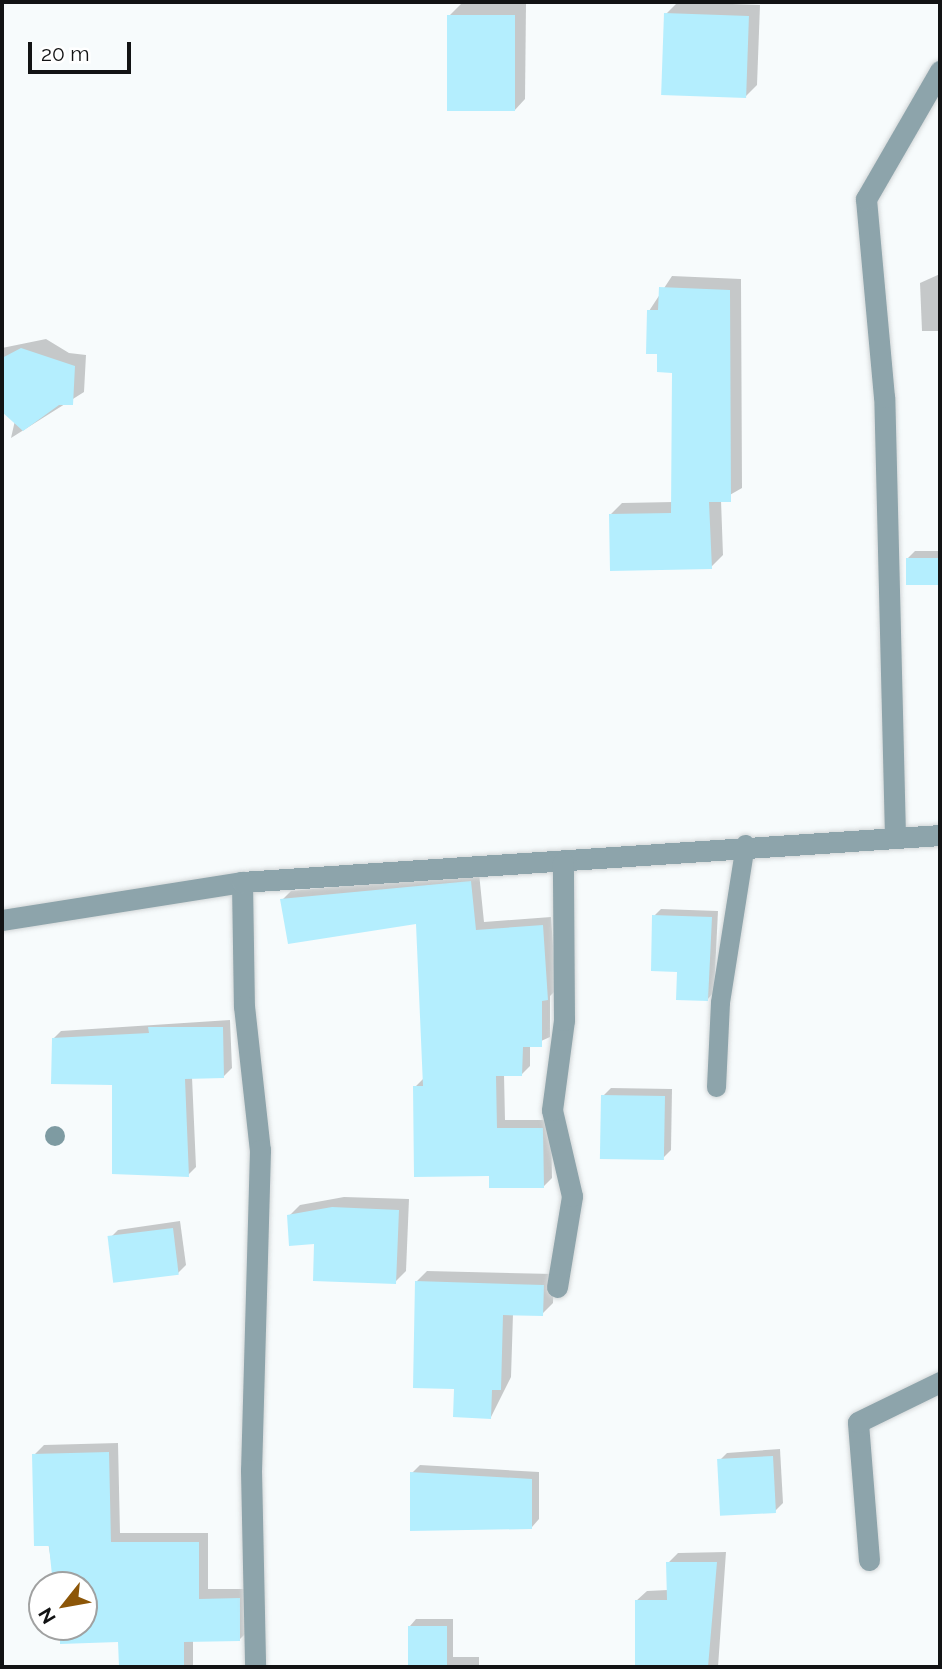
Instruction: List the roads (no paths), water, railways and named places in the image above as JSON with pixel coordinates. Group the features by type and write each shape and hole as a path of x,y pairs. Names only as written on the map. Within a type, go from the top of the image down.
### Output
{"street":[{"path":"895,836 884,397 866,199 940,71"},
{"path":"2,920 242,882 563,862 745,844 940,835"},
{"path":"557,1287 572,1196 552,1110 564,1020 563,862"},
{"path":"242,882 243,1006 260,1150 250,1498 256,1667"},
{"path":"869,1560 858,1422 940,1382"}],"lane":[{"path":"716,1087 720,1002 745,844"}]}
